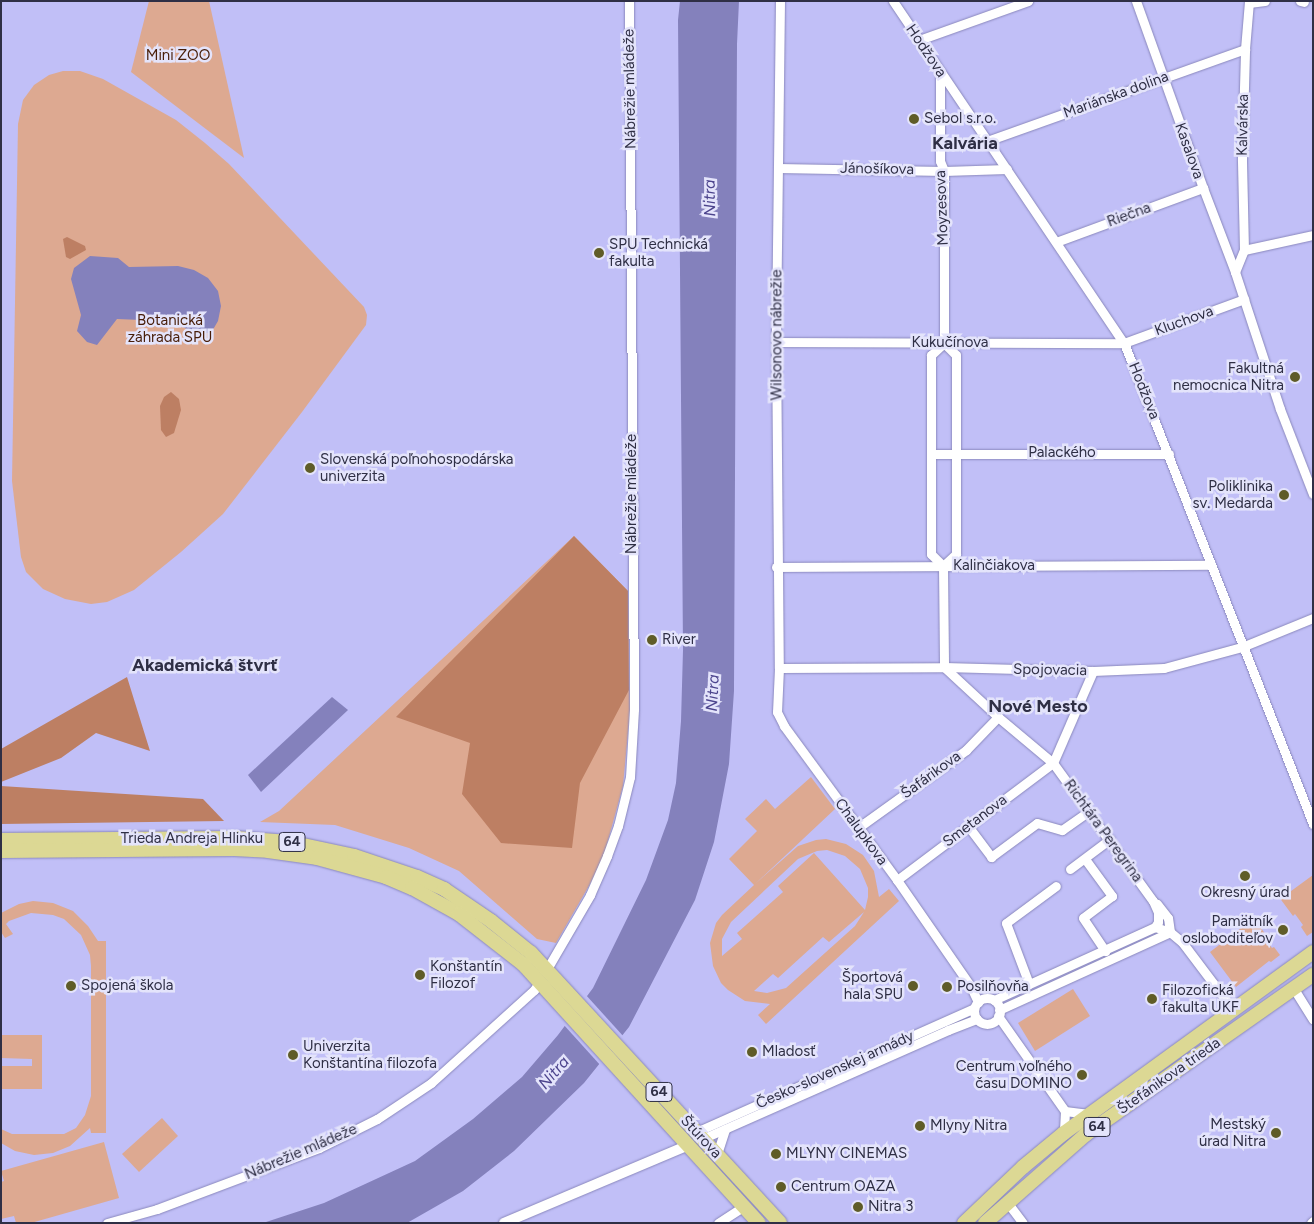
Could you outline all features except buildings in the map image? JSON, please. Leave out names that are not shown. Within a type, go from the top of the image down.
[{"type":"main road","name":"Trieda Andreja Hlinku","points":[[1,840],[235,838],[289,842],[320,847],[389,867],[444,889],[513,938],[618,1057]]},
{"type":"main road","name":"Trieda Andreja Hlinku","points":[[1,851],[234,849],[287,852],[317,858],[386,877],[437,901],[544,975]]},
{"type":"main road","name":"Štefánikova trieda","points":[[964,1223],[998,1190],[1064,1133],[1232,1008],[1313,952]]},
{"type":"main road","points":[[1284,973],[1294,989]]},
{"type":"main road","name":"Štefánikova trieda","points":[[985,1223],[1085,1135],[1313,975]]},
{"type":"main road","points":[[1232,1008],[1244,1024]]},
{"type":"main road","name":"Štúrova","points":[[618,1057],[717,1154],[780,1223]]},
{"type":"main road","name":"Štúrova","points":[[618,1057],[686,1142],[759,1223]]},
{"type":"main road","points":[[686,1142],[699,1136]]},
{"type":"main road","points":[[998,1190],[1007,1202]]},
{"type":"street","name":"Nábrežie mládeže","points":[[107,1223],[157,1208],[319,1148],[377,1120],[431,1083],[534,990],[590,895],[607,856],[618,826],[630,777],[634,709],[629,1]]},
{"type":"street","name":"Wilsonovo nábrežie","points":[[779,668],[776,567],[776,342],[780,1]]},
{"type":"street","name":"Hodžova","points":[[893,1],[1124,343],[1313,824]]},
{"type":"street","points":[[919,40],[1028,1]]},
{"type":"street","name":"Kasalova","points":[[1136,1],[1202,188],[1235,272],[1280,409],[1313,494]]},
{"type":"street","points":[[1249,2],[1265,1]]},
{"type":"street","name":"Kalvárska","points":[[1244,250],[1242,159],[1245,49],[1249,2]]},
{"type":"street","name":"Mariánska dolina","points":[[987,142],[1245,49]]},
{"type":"street","name":"Moyzesova","points":[[940,72],[940,161],[944,171],[944,343]]},
{"type":"street","name":"Jánošíkova","points":[[778,168],[944,171],[1007,170]]},
{"type":"street","name":"Riečna","points":[[1056,242],[1202,188]]},
{"type":"street","points":[[1235,272],[1244,250],[1313,235]]},
{"type":"street","name":"Kluchova","points":[[1124,343],[1244,299]]},
{"type":"street","name":"Kukučínova","points":[[776,342],[1124,343]]},
{"type":"street","points":[[943,566],[956,554],[956,355],[944,343],[931,355],[932,554],[943,566],[944,667]]},
{"type":"street","name":"Palackého","points":[[931,454],[1169,454]]},
{"type":"street","name":"Kalinčiakova","points":[[776,567],[1211,565]]},
{"type":"street","name":"Spojovacia","points":[[779,668],[944,667],[1093,671],[1164,668],[1242,647],[1313,618]]},
{"type":"street","name":"Richtára Peregrina","points":[[944,667],[998,717],[1054,763],[1153,900],[1158,912],[1158,922],[1155,927]]},
{"type":"street","name":"Chalupkova","points":[[779,668],[777,712],[784,726],[897,880],[983,1002]]},
{"type":"street","points":[[1054,763],[1093,671]]},
{"type":"street","name":"Šafárikova","points":[[858,827],[966,750],[998,717]]},
{"type":"street","name":"Smetanova","points":[[897,880],[1054,763]]},
{"type":"street","points":[[968,826],[991,857],[1037,823],[1062,830],[1088,812]]},
{"type":"street","points":[[1070,869],[1110,839]]},
{"type":"street","points":[[1085,859],[1112,896],[1083,918],[1105,951]]},
{"type":"street","points":[[1029,984],[1006,923],[1056,886]]},
{"type":"street","points":[[1153,900],[1168,918],[1170,932]]},
{"type":"street","points":[[1155,927],[1170,932],[1182,942],[1232,1008]]},
{"type":"street","name":"Česko-slovenskej armády","points":[[699,1136],[983,1002],[1105,951],[1155,927]]},
{"type":"street","points":[[990,1023],[999,1013],[1170,932]]},
{"type":"street","points":[[1294,989],[1313,1019]]},
{"type":"street","points":[[1012,1038],[990,1023],[978,1020],[983,1002],[999,1013],[1012,1038],[1066,1112],[1064,1133]]},
{"type":"street","name":"Česko-slovenskej armády","points":[[699,1136],[724,1129],[948,1030],[978,1020]]},
{"type":"street","points":[[1066,1112],[1089,1114]]},
{"type":"street","points":[[717,1154],[724,1129]]},
{"type":"street","points":[[504,1223],[686,1142]]},
{"type":"street","points":[[1007,1202],[1024,1223]]},
{"type":"street","points":[[718,1223],[744,1206]]},
{"type":"green space","name":"Mini ZOO","points":[[149,1],[209,1],[244,158],[131,72]]},
{"type":"green space","name":"Botanická záhrada SPU","points":[[63,71],[80,71],[103,79],[176,120],[205,143],[229,164],[364,307],[367,315],[366,325],[223,514],[181,552],[134,590],[107,602],[91,604],[65,599],[43,589],[26,572],[21,557],[12,481],[18,124],[23,100],[34,85],[49,75]]},
{"type":"green space","points":[[574,536],[628,591],[630,711],[623,786],[604,855],[590,884],[556,943],[537,939],[459,871],[409,848],[335,825],[260,822],[279,811]]},
{"type":"green space","points":[[811,777],[835,809],[755,884],[798,846],[826,839],[846,844],[863,855],[874,871],[879,897],[889,889],[899,901],[766,1024],[758,1015],[770,1004],[745,1001],[721,983],[713,966],[710,943],[716,923],[722,915],[754,885],[729,859],[757,831],[745,819],[766,799],[775,809]],"holes":[[[827,850],[845,856],[860,869],[868,888],[865,910],[814,853],[778,886],[783,892],[737,933],[742,939],[722,956],[722,939],[731,922],[798,859],[817,851]],[[864,912],[855,926],[786,988],[767,993],[754,991],[773,974],[778,978],[823,937],[829,942]]]},
{"type":"green space","points":[[1313,875],[1313,932],[1307,936],[1301,927],[1303,925],[1295,914],[1293,916],[1276,893],[1279,891],[1287,894]]},
{"type":"green space","points":[[33,901],[53,903],[73,911],[88,926],[98,941],[106,941],[106,1133],[91,1133],[90,1128],[70,1146],[53,1153],[34,1155],[15,1151],[1,1143],[1,1129],[12,1134],[64,1134],[76,1128],[85,1115],[91,1096],[91,966],[90,955],[81,935],[64,919],[53,915],[31,913],[9,921],[6,924],[13,934],[5,938],[1,932],[1,913],[19,904]]},
{"type":"green space","points":[[1250,913],[1266,935],[1264,937],[1280,955],[1271,962],[1269,961],[1236,987],[1210,952],[1245,925],[1245,916]]},
{"type":"green space","points":[[1073,989],[1090,1016],[1035,1051],[1018,1023]]},
{"type":"green space","points":[[1,1035],[42,1035],[42,1089],[1,1089],[1,1066],[32,1066],[32,1059],[1,1058]]},
{"type":"green space","points":[[162,1118],[178,1136],[139,1172],[122,1154]]},
{"type":"green space","points":[[104,1142],[119,1198],[31,1223],[16,1223],[14,1216],[1,1219],[1,1182],[4,1181],[1,1171]]},
{"type":"shaded area","points":[[67,237],[85,246],[86,250],[70,259],[66,257],[63,239]]},
{"type":"shaded area","points":[[171,392],[179,399],[181,410],[174,433],[166,437],[161,430],[160,406],[164,397]]},
{"type":"shaded area","points":[[574,536],[628,591],[629,690],[580,783],[572,848],[501,843],[462,794],[470,743],[396,717]]},
{"type":"shaded area","points":[[127,677],[150,751],[96,733],[61,758],[1,782],[1,749]]},
{"type":"shaded area","points":[[1,786],[203,799],[224,821],[1,824]]},
{"type":"water","name":"Nitra","points":[[680,1],[739,1],[737,44],[734,691],[729,764],[714,842],[695,900],[629,1027],[584,1083],[514,1151],[463,1191],[407,1223],[263,1223],[324,1203],[415,1161],[473,1119],[522,1077],[558,1035],[593,988],[646,880],[668,820],[676,783],[681,721],[683,650],[678,20]]},
{"type":"water","points":[[90,256],[118,258],[129,267],[178,266],[194,270],[208,278],[218,291],[221,306],[218,321],[211,333],[197,333],[170,322],[158,322],[147,314],[141,320],[117,319],[97,345],[87,342],[77,331],[81,315],[71,279],[74,268]]},
{"type":"water","points":[[332,697],[348,710],[261,792],[248,775]]},
{"type":"pier","points":[[585,994],[624,1037],[601,1066],[563,1024]]},
{"type":"place","name":"Sebol s.r.o.","points":[[914,119]]},
{"type":"place","name":"SPU Technická fakulta","points":[[599,253]]},
{"type":"place","name":"Fakultná nemocnica Nitra","points":[[1295,377]]},
{"type":"place","name":"Slovenská poľnohospodárska univerzita","points":[[310,468]]},
{"type":"place","name":"Poliklinika sv. Medarda","points":[[1284,495]]},
{"type":"place","name":"River","points":[[652,640]]},
{"type":"place","name":"Okresný úrad","points":[[1245,876]]},
{"type":"place","name":"Pamätník osloboditeľov","points":[[1283,930]]},
{"type":"place","name":"Konštantín Filozof","points":[[420,975]]},
{"type":"place","name":"Spojená škola","points":[[71,986]]},
{"type":"place","name":"Športová hala SPU","points":[[913,986]]},
{"type":"place","name":"Posilňovňa","points":[[947,987]]},
{"type":"place","name":"Filozofická fakulta UKF","points":[[1152,999]]},
{"type":"place","name":"Mladosť","points":[[752,1052]]},
{"type":"place","name":"Univerzita Konštantína filozofa","points":[[293,1055]]},
{"type":"place","name":"Centrum voľného času DOMINO","points":[[1082,1075]]},
{"type":"place","name":"Mlyny Nitra","points":[[920,1126]]},
{"type":"place","name":"Mestský úrad Nitra","points":[[1276,1133]]},
{"type":"place","name":"MLYNY CINEMAS","points":[[776,1154]]},
{"type":"place","name":"Centrum OAZA","points":[[781,1187]]},
{"type":"place","name":"Nitra 3","points":[[858,1207]]},
{"type":"district","name":"Kalvária","points":[[965,143]]},
{"type":"district","name":"Akademická štvrť","points":[[205,665]]},
{"type":"district","name":"Nové Mesto","points":[[1038,706]]}]
